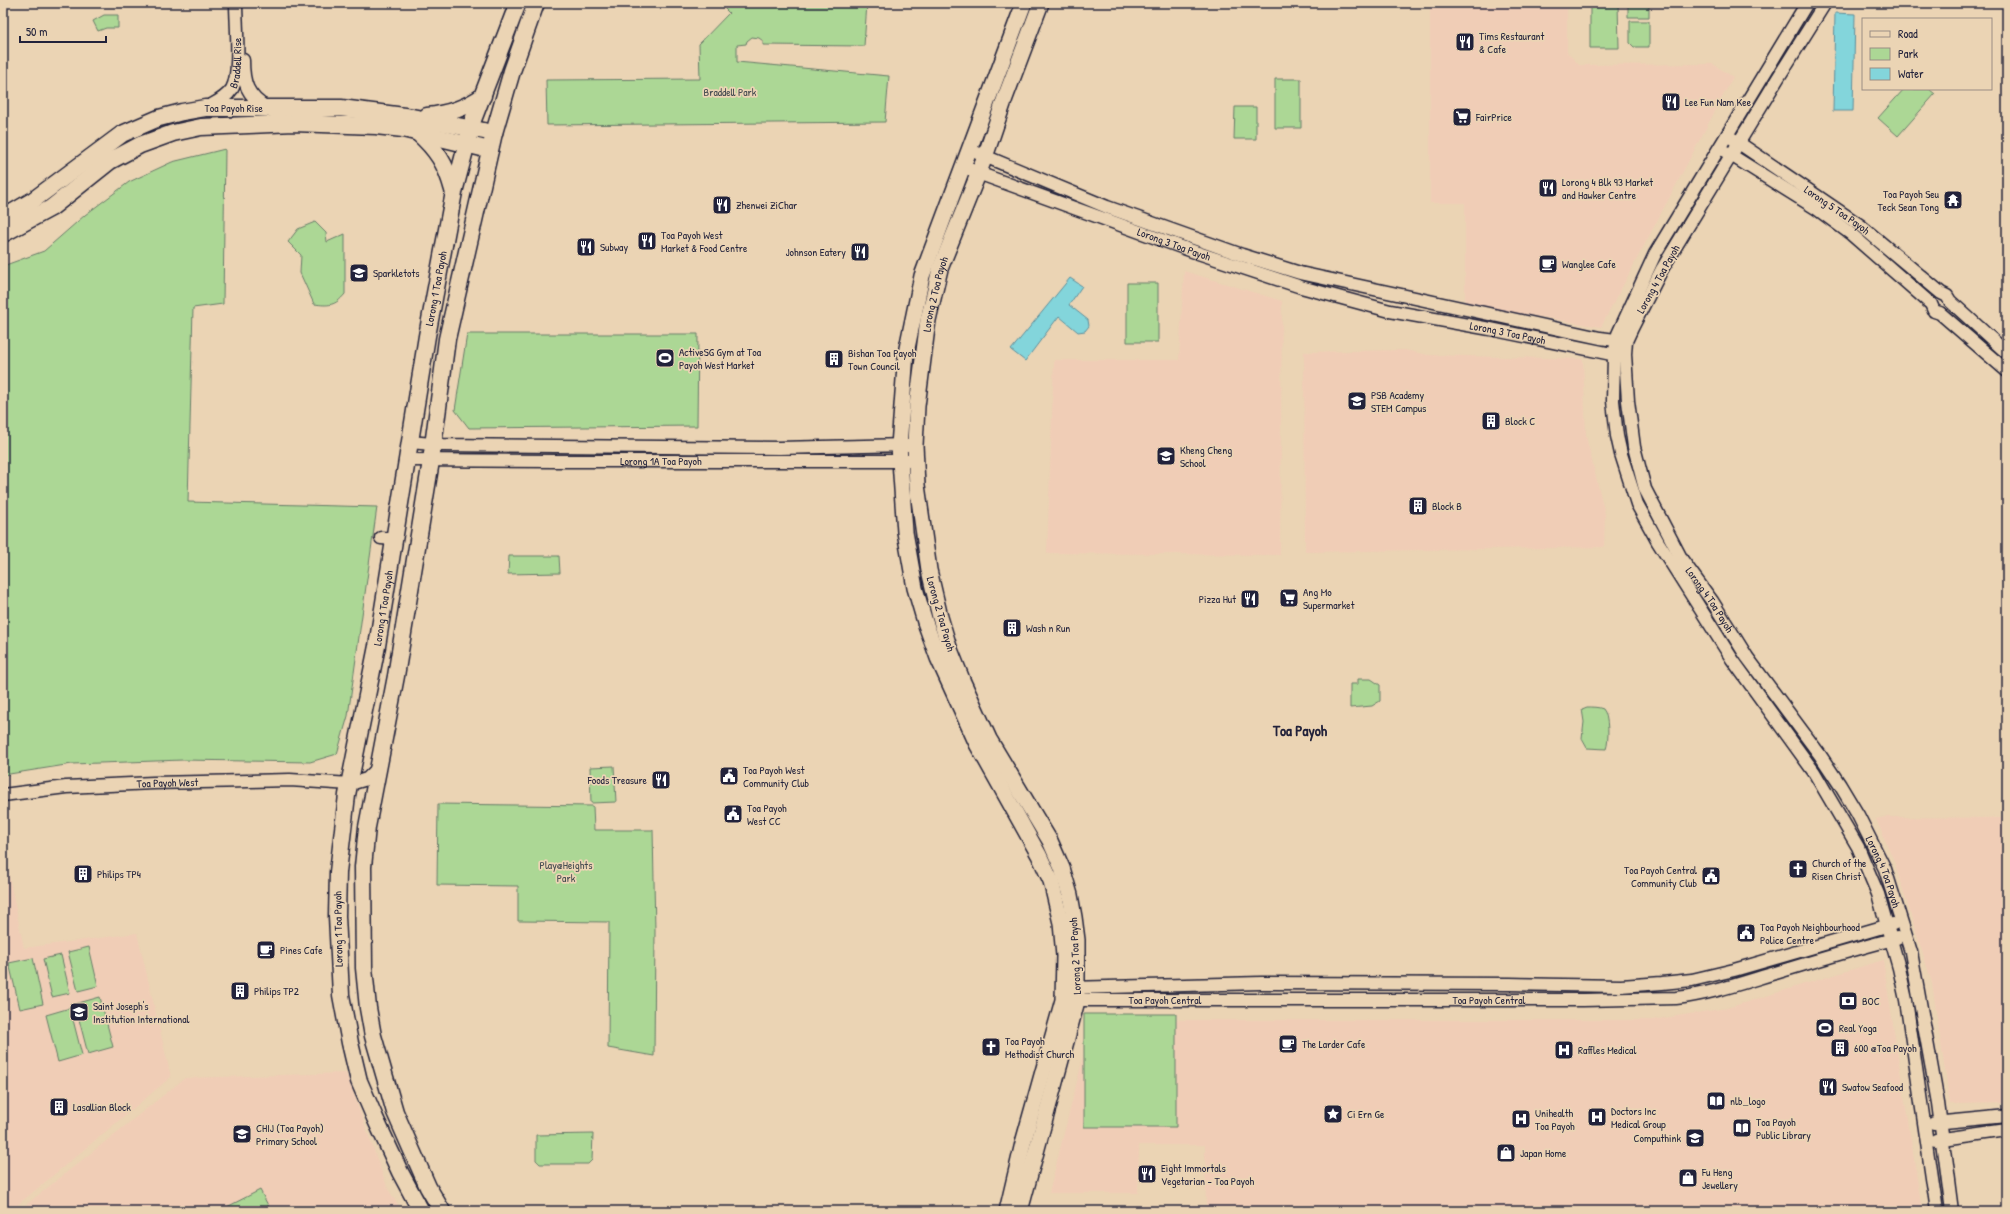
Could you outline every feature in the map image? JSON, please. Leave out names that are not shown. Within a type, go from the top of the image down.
[{"type":"main road","name":"Lorong 1 Toa Payoh","points":[[421,1211],[400,1172],[360,1080],[343,1012],[337,916],[338,872],[342,826],[377,646],[387,538],[407,460],[427,336],[454,192],[471,128],[518,3]]},
{"type":"main road","name":"Lorong 1 Toa Payoh","points":[[442,1211],[428,1187],[395,1112],[373,1036],[368,1008],[364,968],[363,867],[367,827],[396,676],[431,461],[447,339],[494,134],[512,71],[536,3]]},
{"type":"main road","points":[[412,117],[449,112],[471,104],[483,96]]},
{"type":"main road","name":"Toa Payoh Rise","points":[[3,218],[32,201],[122,134],[159,118],[205,108],[341,108],[412,117],[471,128],[494,134]]},
{"type":"main road","name":"Toa Payoh Rise","points":[[3,234],[51,208],[110,161],[140,145],[173,133],[213,126],[294,123],[376,126],[417,132],[490,150]]},
{"type":"main road","points":[[417,132],[443,160],[454,192]]},
{"type":"main road","points":[[342,826],[355,820],[361,822],[367,827]]},
{"type":"street","name":"Braddell Rise","points":[[205,108],[221,101],[232,88],[236,72],[236,3]]},
{"type":"street","name":"Braddell Rise","points":[[244,3],[243,72],[247,88],[251,96],[267,108]]},
{"type":"street","name":"Lorong 2 Toa Payoh","points":[[1006,1211],[1022,1143],[1070,994],[1061,923],[1051,881],[1039,855],[977,744],[938,658],[925,622],[915,588],[905,532],[899,453],[904,369],[916,299],[942,219],[970,150],[1024,3]]},
{"type":"street","name":"Lorong 2 Toa Payoh","points":[[1020,1211],[1070,994],[1077,940],[1074,917],[1070,895],[1062,868],[1050,842],[989,739],[963,682],[940,617],[924,540],[915,445],[917,406],[932,301],[940,269],[985,157],[1005,98],[1041,3]]},
{"type":"street","name":"Lorong 4 Toa Payoh","points":[[1807,3],[1642,277],[1621,341],[1614,401],[1617,436],[1620,454],[1637,504],[1658,542],[1732,659],[1762,698],[1827,792],[1858,847],[1878,894],[1906,1000],[1937,1211]]},
{"type":"street","name":"Lorong 4 Toa Payoh","points":[[1621,341],[1662,269],[1825,3]]},
{"type":"street","name":"Lorong 5 Toa Payoh","points":[[1727,136],[1740,143],[1861,226],[1941,293],[1947,296],[1950,301],[2007,353]]},
{"type":"street","name":"Lorong 5 Toa Payoh","points":[[1719,148],[1817,210],[1851,234],[1931,304],[1934,311],[1940,313],[2007,371]]},
{"type":"street","name":"Lorong 3 Toa Payoh","points":[[970,150],[1107,207],[1242,255],[1300,273],[1621,341]]},
{"type":"street","name":"Lorong 3 Toa Payoh","points":[[963,166],[978,173],[1195,252],[1301,287],[1390,311],[1490,329],[1620,356]]},
{"type":"street","points":[[1931,304],[1933,296],[1941,293]]},
{"type":"street","points":[[1390,311],[1395,294]]},
{"type":"street","points":[[1940,313],[1948,309],[1950,301]]},
{"type":"street","name":"Lorong 4 Toa Payoh","points":[[1620,356],[1634,447],[1645,489],[1682,560],[1712,600],[1747,657],[1820,755],[1858,815],[1885,869],[1906,936],[1926,1029],[1943,1139],[1952,1211]]},
{"type":"street","name":"Lorong 1A Toa Payoh","points":[[410,442],[433,444],[786,447],[899,453],[916,461]]},
{"type":"street","name":"Lorong 1A Toa Payoh","points":[[407,460],[786,461],[899,453],[915,445]]},
{"type":"street","points":[[786,447],[786,461]]},
{"type":"street","points":[[333,782],[342,778],[353,767]]},
{"type":"street","name":"Toa Payoh West","points":[[3,795],[66,787],[153,783],[290,780],[350,784],[367,779],[378,768]]},
{"type":"street","name":"Toa Payoh Central","points":[[1070,994],[1261,983],[1620,986],[1662,983],[1692,980],[1734,970],[1902,922]]},
{"type":"street","name":"Toa Payoh Central","points":[[1070,994],[1180,999],[1583,1000],[1676,998],[1733,985],[1834,955],[1906,936]]},
{"type":"street","points":[[1925,1124],[2007,1116]]},
{"type":"street","points":[[1927,1141],[2007,1130]]},
{"type":"shaded area","points":[[1430,3],[1567,3],[1567,52],[1579,65],[1713,64],[1733,77],[1601,327],[1465,304],[1465,203],[1430,203]]},
{"type":"shaded area","name":"Kheng Cheng School","points":[[1184,271],[1282,301],[1280,555],[1047,553],[1054,360],[1179,360]]},
{"type":"shaded area","points":[[1405,350],[1428,355],[1583,359],[1586,436],[1605,514],[1604,547],[1305,552],[1304,352]]},
{"type":"shaded area","points":[[1885,817],[2007,818],[2007,1103],[1950,1104],[1932,983],[1894,861],[1876,819]]},
{"type":"shaded area","name":"Saint Joseph's Institution International","points":[[3,847],[24,948],[137,933],[171,1077],[14,1208],[14,1211],[3,1211]]},
{"type":"shaded area","points":[[1883,960],[1922,1211],[1206,1211],[1205,1145],[1139,1145],[1138,1193],[1049,1193],[1089,1034],[1108,1020],[1652,1020],[1727,1008]]},
{"type":"shaded area","name":"CHIJ (Toa Payoh) Primary School","points":[[346,1073],[388,1189],[402,1211],[22,1211],[22,1208],[185,1078]]},
{"type":"green space","name":"Braddell Park","points":[[719,3],[867,3],[864,46],[763,45],[763,41],[759,38],[752,37],[746,44],[737,45],[737,62],[889,76],[885,122],[547,125],[546,80],[700,79],[699,44],[729,13]]},
{"type":"green space","points":[[1590,3],[1618,3],[1619,48],[1590,48]]},
{"type":"green space","points":[[1628,3],[1643,3],[1649,7],[1649,17],[1628,17]]},
{"type":"green space","points":[[104,15],[118,15],[118,28],[106,28],[98,31],[93,21]]},
{"type":"green space","points":[[1630,21],[1649,21],[1649,47],[1634,47],[1630,43]]},
{"type":"green space","points":[[1275,79],[1301,79],[1301,128],[1275,128]]},
{"type":"green space","points":[[1903,90],[1930,90],[1935,94],[1898,136],[1878,118]]},
{"type":"green space","points":[[1235,107],[1256,107],[1256,139],[1234,139]]},
{"type":"green space","points":[[225,149],[223,304],[193,308],[188,502],[377,507],[348,716],[337,754],[310,762],[183,760],[72,764],[3,775],[3,266],[44,251],[85,215],[129,182],[172,162]]},
{"type":"green space","points":[[315,222],[326,233],[327,242],[345,234],[345,294],[338,301],[331,304],[314,304],[300,273],[301,255],[288,242],[298,229]]},
{"type":"green space","points":[[1127,283],[1158,283],[1158,342],[1127,342]]},
{"type":"green space","points":[[467,334],[698,334],[697,426],[469,428],[455,410]]},
{"type":"green space","points":[[509,556],[559,556],[560,573],[508,574]]},
{"type":"green space","points":[[1358,679],[1371,679],[1380,685],[1380,701],[1372,706],[1350,708],[1350,684],[1358,684]]},
{"type":"green space","points":[[1587,707],[1601,708],[1605,712],[1608,729],[1606,749],[1587,748],[1582,739],[1584,722],[1582,709]]},
{"type":"green space","points":[[614,766],[616,802],[591,803],[590,767]]},
{"type":"green space","name":"Play@Heights Park","points":[[438,804],[593,806],[594,830],[653,830],[655,931],[654,1056],[608,1048],[609,922],[518,921],[518,886],[437,885]]},
{"type":"green space","points":[[89,947],[98,986],[78,991],[68,952]]},
{"type":"green space","points":[[61,955],[70,993],[52,997],[43,959]]},
{"type":"green space","points":[[33,958],[43,1004],[20,1009],[9,963]]},
{"type":"green space","points":[[100,997],[113,1047],[88,1054],[75,1004]]},
{"type":"green space","points":[[70,1008],[82,1055],[58,1062],[46,1015]]},
{"type":"green space","points":[[1084,1014],[1176,1014],[1176,1127],[1084,1127]]},
{"type":"green space","points":[[593,1134],[592,1160],[588,1164],[540,1164],[536,1160],[536,1135]]},
{"type":"green space","points":[[260,1190],[271,1211],[227,1211],[225,1208]]},
{"type":"water","points":[[1835,13],[1855,14],[1853,111],[1833,111]]},
{"type":"water","points":[[1070,278],[1082,286],[1069,305],[1088,320],[1089,326],[1085,331],[1078,332],[1059,316],[1025,361],[1011,350]]},
{"type":"place","name":"Tims Restaurant & Cafe","points":[[1465,42]]},
{"type":"place","name":"Lee Fun Nam Kee","points":[[1671,102]]},
{"type":"place","name":"FairPrice","points":[[1462,117]]},
{"type":"place","name":"Lorong 4 Blk 93 Market and Hawker Centre","points":[[1548,188]]},
{"type":"place","name":"Toa Payoh Seu Teck Sean Tong","points":[[1953,200]]},
{"type":"place","name":"Zhenwei ZiChar","points":[[722,205]]},
{"type":"place","name":"Toa Payoh West Market & Food Centre","points":[[647,241]]},
{"type":"place","name":"Subway","points":[[586,247]]},
{"type":"place","name":"Johnson Eatery","points":[[860,252]]},
{"type":"place","name":"Wanglee Cafe","points":[[1548,264]]},
{"type":"place","name":"Sparkletots","points":[[359,273]]},
{"type":"place","name":"ActiveSG Gym at Toa Payoh West Market","points":[[665,358]]},
{"type":"place","name":"Bishan Toa Payoh Town Council","points":[[834,359]]},
{"type":"place","name":"PSB Academy STEM Campus","points":[[1357,401]]},
{"type":"place","name":"Block C","points":[[1491,421]]},
{"type":"place","name":"Kheng Cheng School","points":[[1166,456]]},
{"type":"place","name":"Block B","points":[[1418,506]]},
{"type":"place","name":"Ang Mo Supermarket","points":[[1289,598]]},
{"type":"place","name":"Pizza Hut","points":[[1250,599]]},
{"type":"place","name":"Wash n Run","points":[[1012,628]]},
{"type":"place","name":"Toa Payoh West Community Club","points":[[729,776]]},
{"type":"place","name":"Foods Treasure","points":[[661,780]]},
{"type":"place","name":"Toa Payoh West CC","points":[[733,814]]},
{"type":"place","name":"Church of the Risen Christ","points":[[1798,869]]},
{"type":"place","name":"Philips TP4","points":[[83,874]]},
{"type":"place","name":"Toa Payoh Central Community Club","points":[[1711,876]]},
{"type":"place","name":"Toa Payoh Neighbourhood Police Centre","points":[[1746,933]]},
{"type":"place","name":"Pines Cafe","points":[[266,950]]},
{"type":"place","name":"Philips TP2","points":[[240,991]]},
{"type":"place","name":"BOC","points":[[1848,1001]]},
{"type":"place","name":"Saint Joseph's Institution International","points":[[79,1012]]},
{"type":"place","name":"Real Yoga","points":[[1825,1028]]},
{"type":"place","name":"The Larder Cafe","points":[[1288,1044]]},
{"type":"place","name":"Toa Payoh Methodist Church","points":[[991,1047]]},
{"type":"place","name":"600 @Toa Payoh","points":[[1840,1048]]},
{"type":"place","name":"Raffles Medical","points":[[1564,1050]]},
{"type":"place","name":"Swatow Seafood","points":[[1828,1087]]},
{"type":"place","name":"nlb_logo","points":[[1716,1101]]},
{"type":"place","name":"Lasallian Block","points":[[59,1107]]},
{"type":"place","name":"Ci Ern Ge","points":[[1333,1114]]},
{"type":"place","name":"Doctors Inc Medical Group","points":[[1597,1117]]},
{"type":"place","name":"Unihealth Toa Payoh","points":[[1521,1119]]},
{"type":"place","name":"Toa Payoh Public Library","points":[[1742,1128]]},
{"type":"place","name":"CHIJ (Toa Payoh) Primary School","points":[[242,1134]]},
{"type":"place","name":"Computhink","points":[[1695,1138]]},
{"type":"place","name":"Japan Home","points":[[1506,1153]]},
{"type":"place","name":"Eight Immortals Vegetarian - Toa Payoh","points":[[1147,1174]]},
{"type":"place","name":"Fu Heng Jewellery","points":[[1688,1178]]},
{"type":"district","name":"Toa Payoh","points":[[1300,730]]}]
